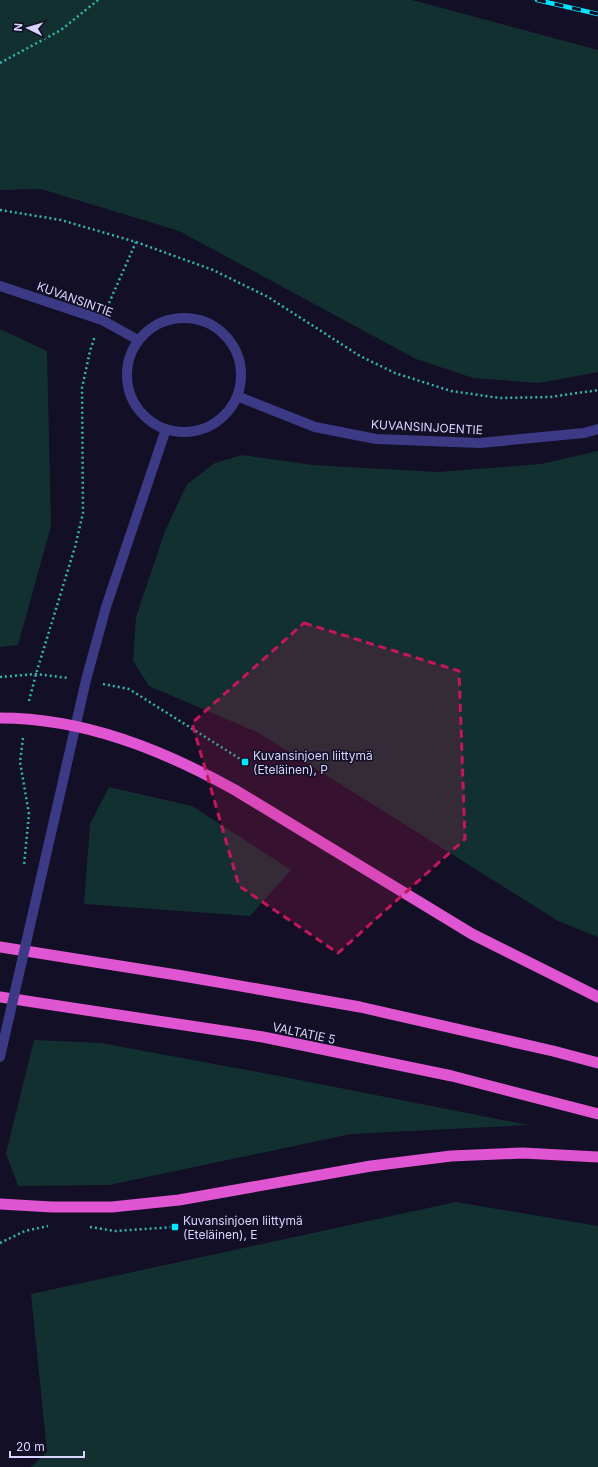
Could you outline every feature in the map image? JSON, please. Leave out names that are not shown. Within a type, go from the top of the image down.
[{"type":"highway","points":[[0,718],[25,718],[75,726],[133,742],[200,770],[472,934],[598,998]]},
{"type":"highway","points":[[0,947],[183,976],[360,1007],[598,1063]]},
{"type":"highway","name":"VALTATIE 5","points":[[0,997],[263,1038],[452,1076],[598,1114]]},
{"type":"highway","points":[[0,1204],[52,1207],[112,1207],[179,1200],[371,1166],[451,1156],[523,1153],[598,1157]]},
{"type":"street","name":"KUVANSINTIE","points":[[0,286],[102,320],[138,340]]},
{"type":"street","points":[[186,317],[204,320],[220,329],[232,343],[239,360],[242,378],[238,396],[229,411],[216,422],[200,430],[183,432],[166,429],[150,421],[137,408],[129,392],[126,374],[130,356],[138,340],[151,327],[168,319],[186,317]]},
{"type":"street","name":"KUVANSINJOENTIE","points":[[238,396],[315,427],[376,439],[480,443],[584,433],[598,429]]},
{"type":"street","points":[[0,1056],[86,680],[106,607],[166,429]]},
{"type":"path","points":[[0,64],[61,30],[98,0]]},
{"type":"path","points":[[0,210],[61,220],[136,242],[213,270],[268,297],[360,356],[395,372],[451,391],[500,398],[543,397],[598,390]]},
{"type":"path","points":[[24,867],[29,814],[20,762],[25,718],[36,674],[75,547],[83,513],[82,388],[90,351],[136,242]]},
{"type":"path","points":[[0,677],[36,674],[86,680],[129,689],[245,762]]},
{"type":"path","points":[[0,1243],[25,1231],[49,1226]]},
{"type":"path","points":[[85,1226],[115,1231],[176,1227]]},
{"type":"highlighted area","points":[[304,623],[459,671],[465,839],[338,953],[239,886],[192,723]]},
{"type":"green space","points":[[0,0],[412,0],[598,50],[598,372],[539,383],[473,378],[416,359],[179,231],[41,189],[0,190]]},
{"type":"green space","points":[[0,329],[47,351],[51,526],[18,645],[0,647]]},
{"type":"green space","points":[[598,451],[598,937],[558,921],[259,733],[149,686],[133,661],[136,617],[165,531],[187,484],[215,463],[242,455],[313,465],[437,472],[541,464]]},
{"type":"green space","points":[[109,787],[192,806],[291,870],[250,916],[84,904],[90,824]]},
{"type":"green space","points":[[34,1040],[101,1043],[274,1075],[528,1125],[351,1134],[109,1185],[18,1186],[6,1153]]},
{"type":"green space","points":[[456,1202],[598,1226],[598,1467],[31,1467],[47,1452],[31,1294]]},
{"type":"railway","points":[[537,0],[598,14]]},
{"type":"place","name":"Kuvansinjoen liittymä (Eteläinen), P","points":[[245,762]]},
{"type":"place","name":"Kuvansinjoen liittymä (Eteläinen), E","points":[[175,1227]]}]
